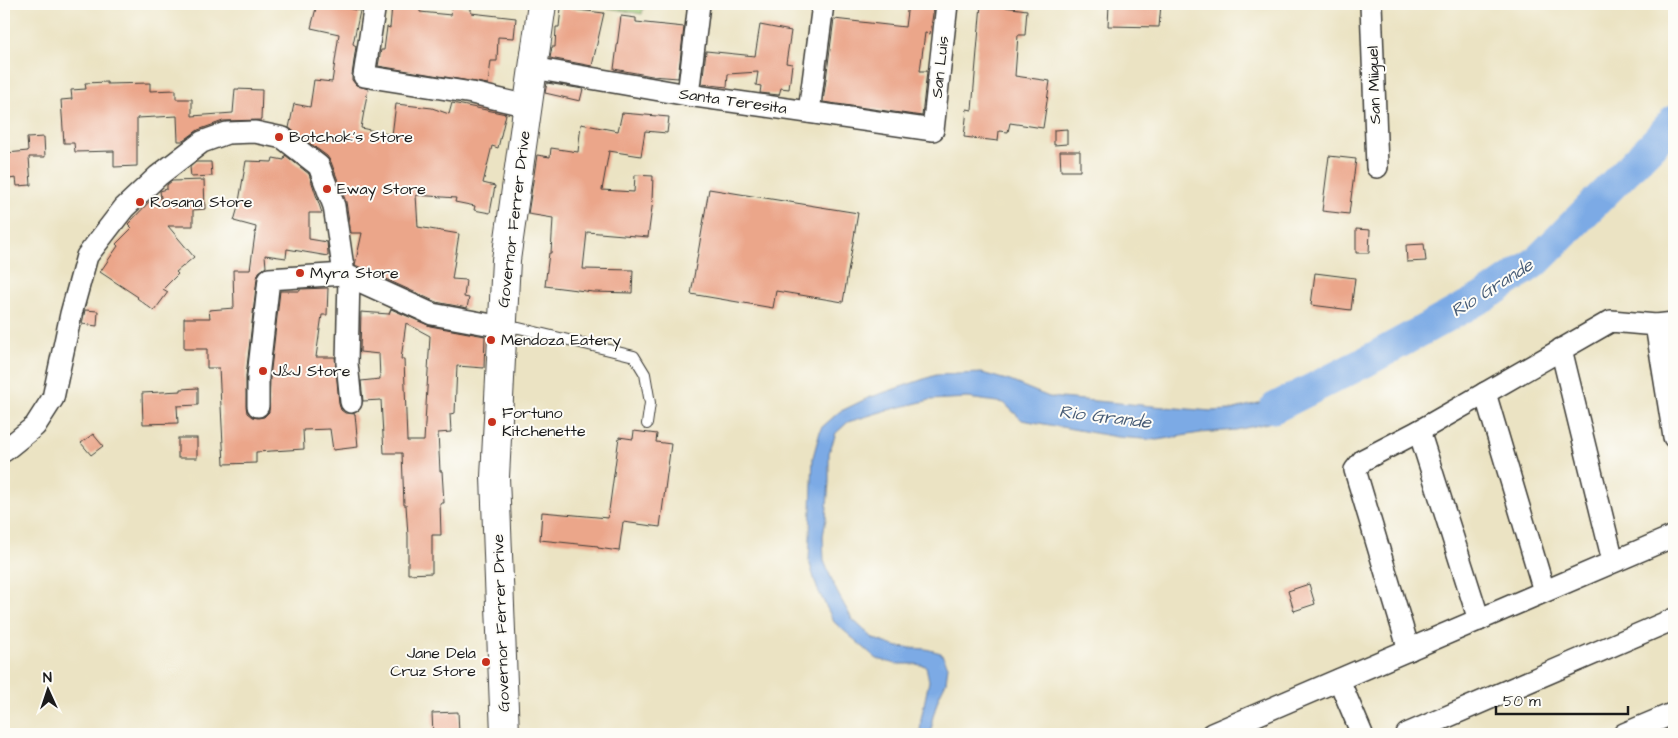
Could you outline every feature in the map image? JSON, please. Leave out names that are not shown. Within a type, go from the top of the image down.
[{"type":"main road","name":"Governor Ferrer Drive","points":[[505,734],[495,477],[506,260],[542,4]]},
{"type":"street","points":[[375,4],[364,76],[472,93],[528,106]]},
{"type":"street","points":[[688,95],[699,4]]},
{"type":"street","points":[[809,112],[823,4]]},
{"type":"street","name":"San Luis","points":[[933,130],[947,4]]},
{"type":"street","name":"San Miiguel","points":[[1371,4],[1377,167]]},
{"type":"street","name":"Santa Teresita","points":[[533,68],[688,95],[933,130]]},
{"type":"street","points":[[4,451],[35,426],[53,398],[71,314],[87,256],[124,208],[158,176],[202,142],[227,133],[255,132],[283,138],[319,166],[334,206],[346,276],[347,363],[351,402]]},
{"type":"street","points":[[258,406],[258,377],[269,279],[346,276],[432,314],[503,327]]},
{"type":"street","points":[[1409,650],[1355,470],[1363,460],[1419,431],[1611,321],[1665,324],[1674,437]]},
{"type":"street","points":[[1561,349],[1613,561]]},
{"type":"street","points":[[1485,393],[1544,591]]},
{"type":"street","points":[[1419,431],[1479,620]]},
{"type":"street","points":[[1212,734],[1674,536]]},
{"type":"street","points":[[1407,734],[1674,619]]},
{"type":"street","points":[[1339,680],[1362,734]]},
{"type":"street","points":[[1624,734],[1674,713]]},
{"type":"lane","points":[[503,327],[518,328],[634,356],[645,374],[650,403],[647,424]]},
{"type":"green space","points":[[586,4],[644,4],[642,14]]},
{"type":"water","points":[[982,373],[1010,381],[1049,397],[1211,411],[1231,410],[1270,400],[1308,378],[1316,401],[1268,423],[1236,430],[1200,433],[1157,440],[1117,437],[1022,420],[1004,403],[968,398],[930,400],[848,422],[836,433],[829,453],[829,482],[823,536],[824,561],[837,592],[852,619],[874,639],[898,647],[926,649],[941,653],[948,666],[946,682],[939,696],[932,720],[932,734],[920,734],[921,719],[929,681],[926,666],[896,664],[877,659],[834,622],[817,588],[809,561],[813,457],[821,428],[839,412],[868,398],[936,375]]},
{"type":"building","points":[[317,4],[329,4],[360,11],[353,44],[356,46],[352,80],[356,85],[368,89],[361,128],[392,135],[396,104],[432,108],[449,114],[452,103],[506,114],[498,148],[492,146],[483,183],[495,186],[490,213],[474,210],[475,206],[455,202],[456,198],[416,195],[418,227],[459,234],[452,279],[466,280],[464,297],[469,298],[467,308],[436,302],[355,265],[362,233],[351,233],[346,202],[331,162],[327,156],[289,128],[294,104],[310,107],[314,80],[332,82],[339,34],[311,28]]},
{"type":"building","points":[[406,4],[420,4],[420,12],[451,15],[452,6],[471,8],[471,13],[516,18],[514,38],[498,37],[497,61],[491,61],[488,84],[378,66],[381,50],[384,50],[387,27],[390,28],[392,5],[405,6]]},
{"type":"building","points":[[908,4],[934,7],[930,34],[925,33],[920,71],[927,71],[922,116],[823,102],[834,19],[905,27]]},
{"type":"building","points":[[981,4],[1027,10],[1025,35],[1018,35],[1015,76],[1050,81],[1043,128],[1010,123],[1008,132],[999,131],[998,141],[964,137],[967,109],[972,110]]},
{"type":"building","points":[[1109,4],[1161,4],[1159,27],[1108,26]]},
{"type":"building","points":[[561,8],[604,13],[592,66],[550,58],[552,47],[555,47],[556,27],[559,27]]},
{"type":"building","points":[[621,16],[636,18],[636,22],[684,27],[678,78],[652,76],[614,69]]},
{"type":"building","points":[[760,25],[791,31],[786,63],[792,64],[789,89],[781,88],[779,95],[760,93],[761,86],[756,85],[758,72],[728,74],[727,87],[702,84],[706,51],[755,56]]},
{"type":"building","points":[[107,82],[107,84],[150,83],[150,91],[176,90],[176,99],[192,99],[192,116],[233,113],[235,89],[262,90],[261,120],[223,121],[198,130],[183,141],[178,141],[177,116],[137,118],[137,166],[114,167],[114,151],[75,152],[74,143],[64,143],[61,100],[72,99],[71,90],[86,89],[85,83]]},
{"type":"building","points":[[547,83],[583,89],[580,101],[545,93]]},
{"type":"building","points":[[622,113],[669,117],[667,133],[645,131],[641,156],[609,151],[602,190],[634,192],[635,175],[653,176],[653,200],[648,237],[587,232],[583,269],[633,270],[632,293],[593,292],[545,286],[549,253],[551,253],[553,218],[528,214],[537,155],[550,157],[551,148],[578,152],[581,124],[618,131]]},
{"type":"building","points":[[1067,129],[1067,144],[1054,145],[1054,130]]},
{"type":"building","points":[[44,137],[45,157],[29,157],[31,185],[17,186],[16,178],[9,179],[7,153],[28,151],[27,138]]},
{"type":"building","points":[[1060,151],[1080,151],[1080,171],[1061,171]]},
{"type":"building","points":[[285,155],[309,174],[322,213],[309,213],[309,239],[327,242],[328,256],[287,249],[286,258],[265,255],[266,267],[259,272],[257,278],[246,376],[247,413],[252,417],[258,418],[264,417],[269,412],[270,378],[280,291],[328,288],[327,315],[322,315],[316,357],[335,357],[339,404],[341,410],[345,413],[355,414],[358,447],[333,450],[330,429],[303,430],[304,449],[256,452],[256,463],[224,464],[219,368],[207,368],[207,349],[184,349],[184,318],[210,318],[209,310],[234,308],[233,270],[250,270],[256,227],[234,221],[246,161],[272,162],[273,158],[284,160]]},
{"type":"building","points":[[1329,156],[1356,159],[1349,214],[1322,211]]},
{"type":"building","points":[[196,162],[211,162],[212,176],[191,177],[190,167]]},
{"type":"building","points":[[204,180],[205,209],[193,210],[193,226],[168,226],[194,257],[176,272],[178,274],[163,289],[168,292],[154,311],[138,297],[100,272],[118,246],[116,244],[132,228],[128,224],[153,198],[161,198],[160,191],[167,189],[167,185],[172,181]]},
{"type":"building","points":[[709,189],[858,213],[843,302],[776,291],[773,308],[691,294]]},
{"type":"building","points":[[1356,229],[1370,230],[1369,253],[1356,253]]},
{"type":"building","points":[[1424,244],[1426,261],[1407,262],[1406,245]]},
{"type":"building","points":[[1315,273],[1355,278],[1351,310],[1311,305]]},
{"type":"building","points":[[391,309],[430,326],[485,336],[484,368],[457,366],[455,413],[450,414],[451,432],[438,433],[444,503],[440,503],[441,535],[432,535],[432,573],[408,574],[408,536],[406,505],[404,505],[402,453],[384,453],[381,400],[363,401],[361,381],[380,379],[379,354],[360,352],[361,312],[389,314]],"holes":[[[406,323],[430,336],[424,441],[407,441],[404,359],[401,359]]]},
{"type":"building","points":[[85,310],[98,311],[97,326],[82,324]]},
{"type":"building","points":[[198,388],[198,405],[177,406],[178,423],[143,424],[142,393]]},
{"type":"building","points":[[634,431],[657,434],[656,442],[671,444],[660,527],[623,522],[619,551],[598,548],[598,546],[540,540],[542,512],[608,518],[619,437],[633,439]]},
{"type":"building","points":[[93,434],[103,446],[91,455],[81,443]]},
{"type":"building","points":[[178,438],[197,438],[197,458],[178,458]]},
{"type":"building","points":[[1309,584],[1315,604],[1294,611],[1288,591]]},
{"type":"building","points":[[458,712],[459,734],[433,734],[432,713]]},
{"type":"waterway","name":"Rio Grande","points":[[1274,408],[1365,362],[1492,292],[1537,261],[1656,141],[1674,120]]},
{"type":"place","name":"Botchok's Store","points":[[279,137]]},
{"type":"place","name":"Eway Store","points":[[327,189]]},
{"type":"place","name":"Rosana Store","points":[[140,202]]},
{"type":"place","name":"Myra Store","points":[[300,273]]},
{"type":"place","name":"Mendoza Eatery","points":[[491,340]]},
{"type":"place","name":"J&J Store","points":[[263,371]]},
{"type":"place","name":"Fortuno Kitchenette","points":[[492,422]]},
{"type":"place","name":"Jane Dela Cruz Store","points":[[486,662]]}]
